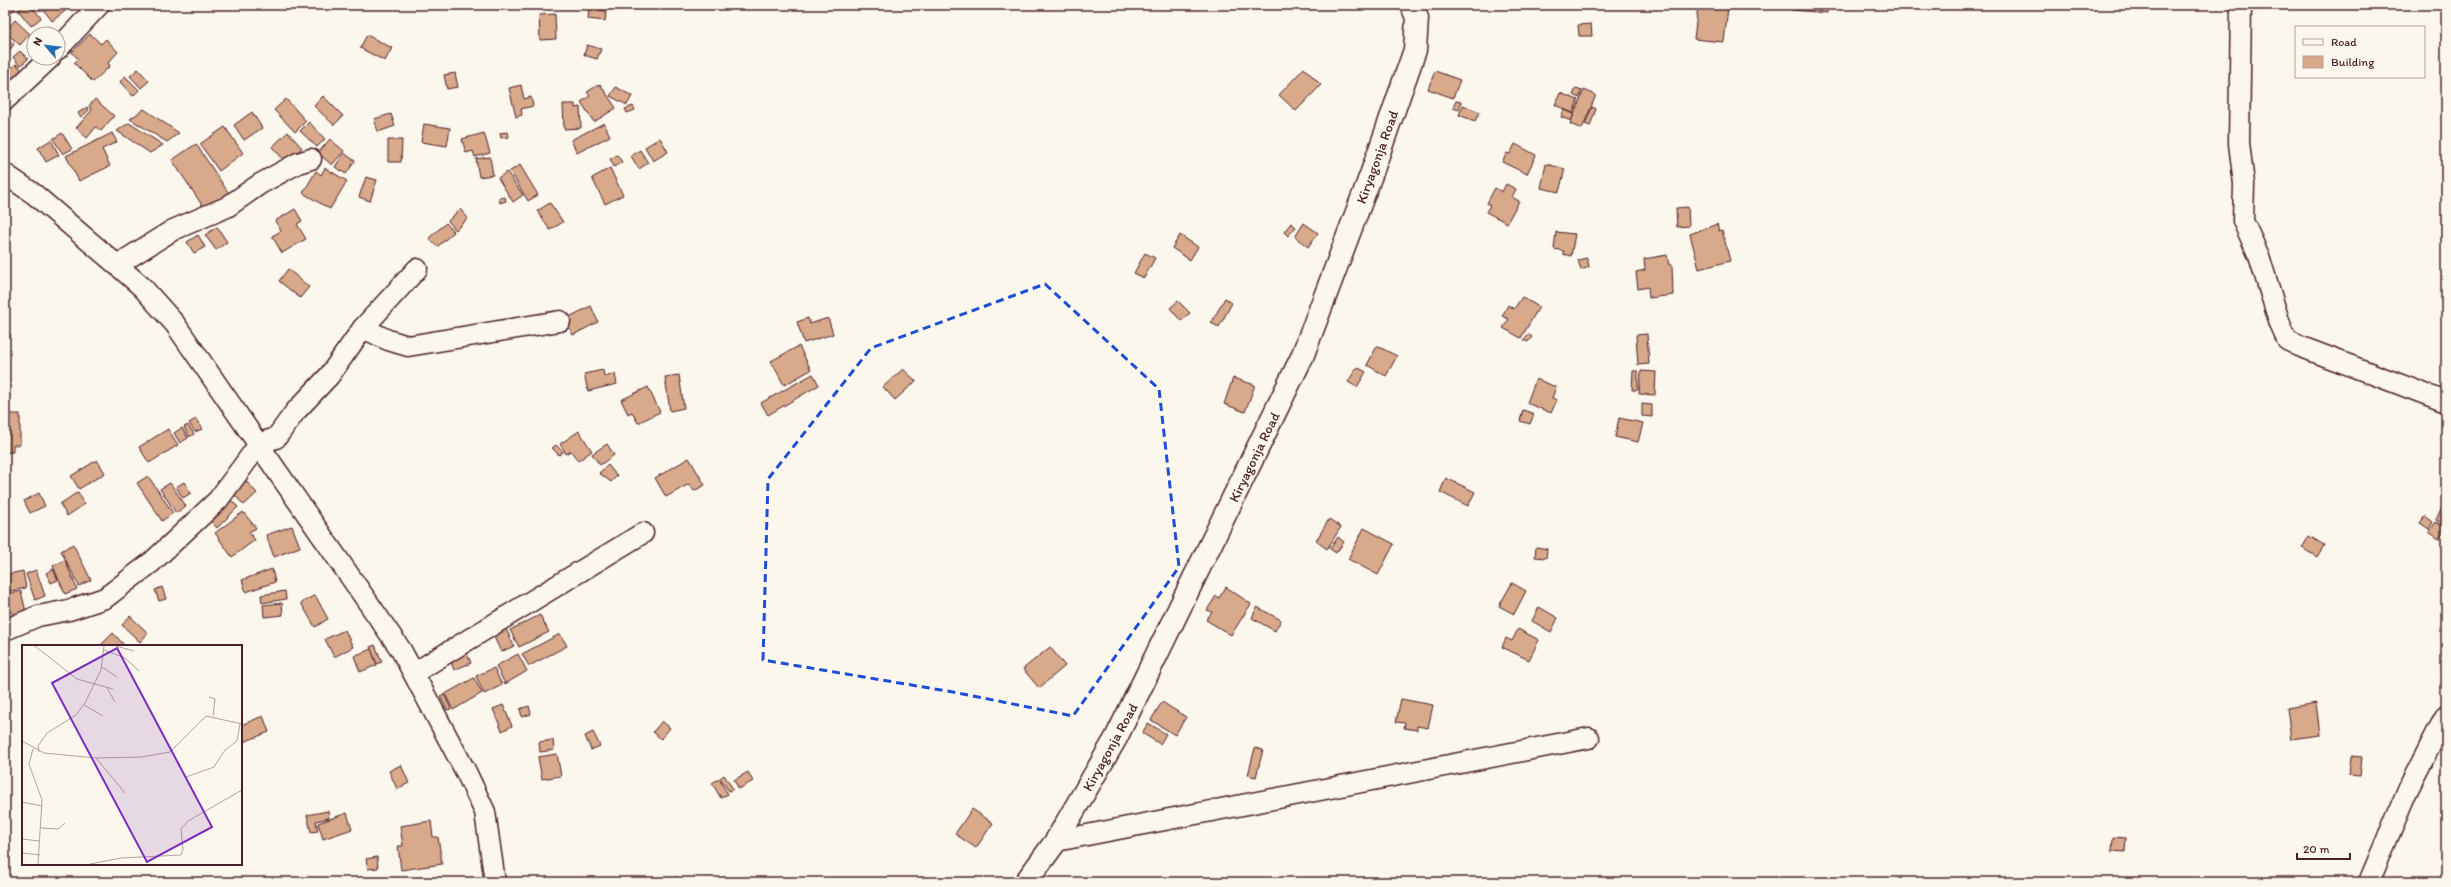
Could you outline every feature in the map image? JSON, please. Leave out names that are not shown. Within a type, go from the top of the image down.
[{"type":"street","points":[[66,40],[99,5]]},
{"type":"street","name":"Kiryagonja Road","points":[[1026,882],[1056,841],[1116,738],[1302,357],[1371,175],[1415,50],[1417,18],[1412,5]]},
{"type":"street","points":[[2241,5],[2239,143],[2244,184],[2243,221],[2259,256],[2280,324],[2287,340],[2299,346],[2446,402]]},
{"type":"street","points":[[5,100],[41,66]]},
{"type":"street","points":[[117,265],[173,230],[227,207],[260,184],[298,163],[311,159]]},
{"type":"street","points":[[5,174],[34,194],[142,288],[175,324],[260,443],[401,650],[414,673],[485,812],[495,882]]},
{"type":"street","points":[[5,630],[38,616],[69,610],[105,598],[152,562],[218,500],[260,443],[276,438],[295,412],[329,376],[363,328],[418,269]]},
{"type":"street","points":[[363,328],[388,340],[408,346],[560,321]]},
{"type":"street","points":[[414,673],[643,532]]},
{"type":"street","points":[[2369,882],[2409,787],[2446,715]]},
{"type":"street","points":[[1056,841],[1589,738]]},
{"type":"highlighted area","points":[[1045,284],[1159,389],[1179,567],[1073,716],[953,692],[763,660],[768,479],[871,348]]},
{"type":"building","points":[[5,5],[19,5],[9,14],[5,9]]},
{"type":"building","points":[[25,5],[31,5],[41,18],[31,26],[18,10]]},
{"type":"building","points":[[40,5],[73,5],[52,21]]},
{"type":"building","points":[[590,5],[603,5],[603,9],[590,7]]},
{"type":"building","points":[[1698,5],[1728,8],[1724,42],[1694,39]]},
{"type":"building","points":[[1792,5],[1828,5],[1827,13],[1792,10]]},
{"type":"building","points":[[589,9],[606,11],[605,21],[588,19]]},
{"type":"building","points":[[555,14],[556,39],[540,40],[539,15]]},
{"type":"building","points":[[15,20],[26,30],[26,38],[20,45],[5,32]]},
{"type":"building","points":[[1591,24],[1592,36],[1579,36],[1578,25]]},
{"type":"building","points":[[90,34],[101,44],[106,39],[118,52],[108,63],[110,66],[93,82],[74,63],[78,59],[72,52]]},
{"type":"building","points":[[367,35],[392,48],[385,61],[360,48]]},
{"type":"building","points":[[5,38],[14,44],[5,57]]},
{"type":"building","points":[[587,45],[601,49],[597,59],[584,55]]},
{"type":"building","points":[[20,51],[26,57],[26,61],[20,66],[13,57]]},
{"type":"building","points":[[16,64],[23,71],[11,81],[5,73]]},
{"type":"building","points":[[1304,68],[1321,85],[1296,111],[1279,95]]},
{"type":"building","points":[[138,69],[149,81],[141,88],[130,76]]},
{"type":"building","points":[[1435,71],[1460,80],[1453,98],[1428,89]]},
{"type":"building","points":[[455,73],[458,87],[447,89],[444,75]]},
{"type":"building","points":[[125,76],[139,90],[133,96],[120,82]]},
{"type":"building","points":[[600,84],[616,108],[594,122],[581,102],[590,96],[587,92]]},
{"type":"building","points":[[521,85],[524,99],[531,97],[533,106],[521,109],[522,115],[516,117],[509,88]]},
{"type":"building","points":[[616,87],[632,96],[627,105],[610,96]]},
{"type":"building","points":[[1576,88],[1582,90],[1579,98],[1573,95]]},
{"type":"building","points":[[1584,90],[1596,95],[1582,129],[1570,124]]},
{"type":"building","points":[[1560,93],[1578,100],[1573,113],[1555,105]]},
{"type":"building","points":[[323,96],[343,116],[334,125],[314,106]]},
{"type":"building","points":[[95,99],[114,116],[101,131],[96,127],[87,138],[76,128],[92,110],[89,106]]},
{"type":"building","points":[[286,99],[306,121],[295,132],[274,110]]},
{"type":"building","points":[[1456,101],[1461,102],[1459,110],[1453,108]]},
{"type":"building","points":[[563,104],[575,104],[575,108],[580,107],[581,128],[564,129]]},
{"type":"building","points":[[1463,105],[1480,112],[1475,121],[1459,115]]},
{"type":"building","points":[[633,106],[635,110],[627,113],[625,109]]},
{"type":"building","points":[[87,107],[89,110],[81,117],[78,113]]},
{"type":"building","points":[[1592,107],[1596,109],[1590,126],[1585,124]]},
{"type":"building","points":[[144,109],[179,133],[167,142],[130,119]]},
{"type":"building","points":[[1564,110],[1574,114],[1571,121],[1561,117]]},
{"type":"building","points":[[252,112],[262,128],[244,140],[234,125]]},
{"type":"building","points":[[391,114],[395,126],[378,132],[374,119]]},
{"type":"building","points":[[309,122],[325,139],[317,147],[300,131]]},
{"type":"building","points":[[129,123],[163,145],[150,153],[117,131]]},
{"type":"building","points":[[604,123],[610,136],[577,153],[571,140]]},
{"type":"building","points":[[424,124],[450,128],[447,146],[421,142]]},
{"type":"building","points":[[225,127],[243,153],[219,171],[200,144]]},
{"type":"building","points":[[288,132],[302,148],[286,162],[272,147]]},
{"type":"building","points":[[508,132],[509,137],[501,138],[500,133]]},
{"type":"building","points":[[62,133],[72,149],[63,154],[53,139]]},
{"type":"building","points":[[112,133],[117,142],[102,149],[110,166],[79,181],[66,156]]},
{"type":"building","points":[[484,133],[490,153],[475,157],[473,151],[466,153],[462,139]]},
{"type":"building","points":[[660,138],[668,152],[653,161],[645,147]]},
{"type":"building","points":[[330,139],[344,151],[332,165],[318,153]]},
{"type":"building","points":[[51,140],[59,155],[46,162],[38,148]]},
{"type":"building","points":[[388,140],[402,140],[401,162],[388,162]]},
{"type":"building","points":[[196,144],[230,195],[206,211],[172,160]]},
{"type":"building","points":[[1515,144],[1536,155],[1527,174],[1502,162],[1507,153],[1510,154]]},
{"type":"building","points":[[640,150],[648,163],[639,169],[631,156]]},
{"type":"building","points":[[344,153],[355,161],[346,174],[335,167]]},
{"type":"building","points":[[617,155],[622,162],[614,167],[610,159]]},
{"type":"building","points":[[490,157],[493,175],[479,177],[476,159]]},
{"type":"building","points":[[1546,164],[1565,169],[1559,192],[1541,188]]},
{"type":"building","points":[[520,165],[538,195],[528,201],[510,171]]},
{"type":"building","points":[[325,168],[347,181],[330,209],[303,193],[316,171],[321,175]]},
{"type":"building","points":[[610,168],[623,195],[605,204],[592,178]]},
{"type":"building","points":[[507,172],[523,195],[513,202],[498,178]]},
{"type":"building","points":[[366,177],[377,180],[370,201],[359,197]]},
{"type":"building","points":[[1506,184],[1516,189],[1512,197],[1519,201],[1507,223],[1486,212],[1490,205],[1487,203],[1495,188],[1502,192]]},
{"type":"building","points":[[505,197],[506,201],[500,203],[499,198]]},
{"type":"building","points":[[550,203],[563,222],[550,230],[537,211]]},
{"type":"building","points":[[1688,207],[1689,226],[1677,227],[1676,208]]},
{"type":"building","points":[[295,209],[302,221],[297,224],[306,239],[282,253],[272,236],[281,231],[275,221]]},
{"type":"building","points":[[460,209],[468,218],[456,230],[448,221]]},
{"type":"building","points":[[446,223],[454,232],[437,247],[429,238]]},
{"type":"building","points":[[1291,223],[1296,227],[1288,236],[1284,232]]},
{"type":"building","points":[[1304,223],[1318,233],[1308,247],[1295,237]]},
{"type":"building","points":[[1717,224],[1719,231],[1722,230],[1730,261],[1699,269],[1690,234]]},
{"type":"building","points":[[217,227],[227,242],[216,250],[205,235]]},
{"type":"building","points":[[1556,232],[1575,234],[1571,256],[1563,254],[1564,251],[1554,249]]},
{"type":"building","points":[[198,235],[205,247],[194,253],[187,242]]},
{"type":"building","points":[[1180,235],[1198,247],[1190,260],[1172,248]]},
{"type":"building","points":[[1145,253],[1155,258],[1144,278],[1134,273]]},
{"type":"building","points":[[1667,255],[1669,265],[1672,265],[1673,295],[1649,298],[1648,287],[1638,289],[1636,272],[1645,270],[1644,259]]},
{"type":"building","points":[[1587,258],[1589,267],[1581,270],[1578,260]]},
{"type":"building","points":[[288,269],[309,287],[300,298],[279,281]]},
{"type":"building","points":[[1522,297],[1539,307],[1521,338],[1503,328],[1509,319],[1502,316],[1508,305],[1514,309]]},
{"type":"building","points":[[1225,298],[1232,303],[1219,327],[1211,323]]},
{"type":"building","points":[[1178,301],[1190,313],[1181,321],[1170,308]]},
{"type":"building","points":[[591,306],[598,322],[573,335],[565,319]]},
{"type":"building","points":[[808,318],[810,324],[828,318],[833,334],[804,343],[797,322]]},
{"type":"building","points":[[5,329],[11,336],[5,342]]},
{"type":"building","points":[[1528,334],[1532,337],[1528,342],[1524,340]]},
{"type":"building","points":[[1647,334],[1649,364],[1638,365],[1636,335]]},
{"type":"building","points":[[799,346],[811,370],[784,385],[771,361]]},
{"type":"building","points":[[1377,346],[1397,356],[1386,376],[1367,365]]},
{"type":"building","points":[[1357,367],[1366,372],[1357,387],[1348,382]]},
{"type":"building","points":[[903,369],[916,381],[895,400],[883,387]]},
{"type":"building","points":[[603,370],[604,377],[615,374],[617,384],[588,391],[584,374]]},
{"type":"building","points":[[1633,371],[1638,371],[1638,390],[1632,390]]},
{"type":"building","points":[[1641,371],[1656,372],[1655,395],[1639,394]]},
{"type":"building","points":[[813,374],[819,385],[768,415],[761,403]]},
{"type":"building","points":[[679,375],[684,408],[670,411],[665,377]]},
{"type":"building","points":[[1233,378],[1255,385],[1245,412],[1224,404]]},
{"type":"building","points":[[1536,379],[1556,387],[1552,398],[1557,400],[1551,413],[1527,403]]},
{"type":"building","points":[[648,387],[660,412],[638,423],[632,412],[628,414],[621,400]]},
{"type":"building","points":[[1642,404],[1652,405],[1652,417],[1642,416]]},
{"type":"building","points":[[1523,410],[1534,414],[1530,424],[1520,421]]},
{"type":"building","points":[[5,414],[20,414],[20,445],[13,445],[13,452],[5,453]]},
{"type":"building","points":[[1619,418],[1643,423],[1638,442],[1615,437]]},
{"type":"building","points":[[196,419],[202,429],[195,432],[189,423]]},
{"type":"building","points":[[188,425],[194,434],[189,437],[184,427]]},
{"type":"building","points":[[182,428],[188,438],[180,443],[174,433]]},
{"type":"building","points":[[168,429],[178,445],[149,463],[139,447]]},
{"type":"building","points":[[579,431],[592,451],[578,461],[571,451],[566,454],[560,444]]},
{"type":"building","points":[[607,444],[614,455],[600,465],[592,454]]},
{"type":"building","points":[[556,445],[563,452],[559,455],[552,448]]},
{"type":"building","points":[[689,458],[705,485],[694,491],[689,484],[666,497],[655,478]]},
{"type":"building","points":[[97,460],[105,473],[79,489],[71,476]]},
{"type":"building","points":[[608,465],[617,476],[611,482],[599,473]]},
{"type":"building","points":[[148,476],[173,513],[162,521],[137,483]]},
{"type":"building","points":[[242,477],[257,493],[244,505],[229,489]]},
{"type":"building","points":[[1446,478],[1475,492],[1468,506],[1440,492]]},
{"type":"building","points":[[184,482],[191,493],[183,498],[176,487]]},
{"type":"building","points":[[170,483],[186,506],[176,513],[160,489]]},
{"type":"building","points":[[78,492],[85,504],[67,516],[60,504]]},
{"type":"building","points":[[39,493],[45,506],[30,513],[24,501]]},
{"type":"building","points":[[226,495],[238,507],[217,528],[205,515]]},
{"type":"building","points":[[2441,510],[2446,513],[2444,524],[2436,520]]},
{"type":"building","points":[[243,512],[256,528],[249,532],[255,540],[232,557],[215,533]]},
{"type":"building","points":[[2425,516],[2433,522],[2429,529],[2420,523]]},
{"type":"building","points":[[1329,519],[1341,527],[1327,549],[1316,541]]},
{"type":"building","points":[[2436,522],[2446,528],[2439,539],[2429,532]]},
{"type":"building","points":[[292,526],[300,547],[274,557],[266,535]]},
{"type":"building","points":[[1364,528],[1394,544],[1378,575],[1348,559]]},
{"type":"building","points":[[2309,536],[2324,545],[2317,557],[2302,548]]},
{"type":"building","points":[[1338,537],[1344,542],[1336,553],[1330,549]]},
{"type":"building","points":[[73,544],[91,580],[79,586],[61,551]]},
{"type":"building","points":[[1536,547],[1547,549],[1546,558],[1535,557]]},
{"type":"building","points":[[65,560],[77,589],[65,594],[53,566]]},
{"type":"building","points":[[53,569],[58,580],[51,583],[46,573]]},
{"type":"building","points":[[272,569],[275,582],[246,592],[242,580]]},
{"type":"building","points":[[36,570],[45,596],[35,600],[26,574]]},
{"type":"building","points":[[23,571],[26,588],[6,592],[5,575]]},
{"type":"building","points":[[1512,583],[1526,591],[1514,614],[1499,606]]},
{"type":"building","points":[[162,587],[166,599],[159,601],[155,590]]},
{"type":"building","points":[[1226,587],[1251,604],[1231,635],[1206,620],[1212,612],[1207,610],[1216,596],[1219,598]]},
{"type":"building","points":[[21,591],[26,612],[13,616],[7,594]]},
{"type":"building","points":[[285,591],[286,599],[262,603],[261,595]]},
{"type":"building","points":[[315,595],[328,619],[315,627],[301,603]]},
{"type":"building","points":[[282,603],[283,615],[264,617],[263,605]]},
{"type":"building","points":[[1257,607],[1281,620],[1275,631],[1252,618]]},
{"type":"building","points":[[1539,607],[1558,618],[1551,632],[1532,621]]},
{"type":"building","points":[[540,615],[549,632],[519,647],[510,630]]},
{"type":"building","points":[[130,616],[148,633],[140,642],[122,625]]},
{"type":"building","points":[[506,629],[514,646],[501,652],[493,635]]},
{"type":"building","points":[[1518,629],[1539,640],[1529,660],[1502,647],[1506,638],[1512,641]]},
{"type":"building","points":[[345,630],[353,647],[334,657],[325,639]]},
{"type":"building","points":[[113,633],[124,645],[101,645]]},
{"type":"building","points":[[560,634],[567,646],[529,666],[522,654]]},
{"type":"building","points":[[375,645],[382,662],[377,664],[370,647]]},
{"type":"building","points":[[1050,647],[1065,666],[1039,688],[1023,669]]},
{"type":"building","points":[[371,649],[377,665],[360,672],[354,656]]},
{"type":"building","points":[[465,649],[471,663],[454,670],[449,656]]},
{"type":"building","points":[[518,654],[527,671],[505,684],[496,666]]},
{"type":"building","points":[[494,668],[502,685],[484,694],[476,676]]},
{"type":"building","points":[[474,678],[482,693],[453,710],[445,694]]},
{"type":"building","points":[[444,694],[451,709],[447,710],[440,696]]},
{"type":"building","points":[[1401,699],[1433,705],[1428,728],[1417,726],[1417,730],[1404,728],[1405,723],[1396,722]]},
{"type":"building","points":[[1162,702],[1186,717],[1175,735],[1151,720]]},
{"type":"building","points":[[2316,703],[2320,735],[2291,739],[2287,708]]},
{"type":"building","points":[[503,705],[512,726],[502,731],[493,709]]},
{"type":"building","points":[[529,706],[531,714],[522,717],[520,709]]},
{"type":"building","points":[[263,716],[269,732],[242,743],[242,725]]},
{"type":"building","points":[[662,721],[670,728],[661,739],[653,732]]},
{"type":"building","points":[[1148,723],[1166,734],[1160,744],[1142,733]]},
{"type":"building","points":[[593,732],[600,746],[591,750],[585,736]]},
{"type":"building","points":[[553,740],[554,750],[540,752],[539,742]]},
{"type":"building","points":[[1255,748],[1263,750],[1256,777],[1248,775]]},
{"type":"building","points":[[557,754],[561,776],[542,779],[538,757]]},
{"type":"building","points":[[2351,756],[2362,757],[2360,776],[2349,775]]},
{"type":"building","points":[[401,765],[409,783],[397,789],[389,771]]},
{"type":"building","points":[[748,772],[753,781],[739,789],[734,780]]},
{"type":"building","points":[[724,775],[733,789],[729,791],[720,778]]},
{"type":"building","points":[[719,779],[728,794],[721,798],[712,783]]},
{"type":"building","points":[[972,809],[993,823],[976,848],[955,834]]},
{"type":"building","points":[[328,811],[329,818],[316,821],[318,831],[311,832],[307,815]]},
{"type":"building","points":[[347,813],[352,829],[323,839],[318,823]]},
{"type":"building","points":[[431,821],[433,837],[438,837],[442,864],[401,870],[398,846],[403,846],[400,826]]},
{"type":"building","points":[[2113,837],[2126,838],[2125,852],[2112,851]]},
{"type":"building","points":[[377,857],[378,868],[368,869],[366,859]]},
{"type":"building","points":[[677,877],[678,882],[666,882],[666,880]]}]
